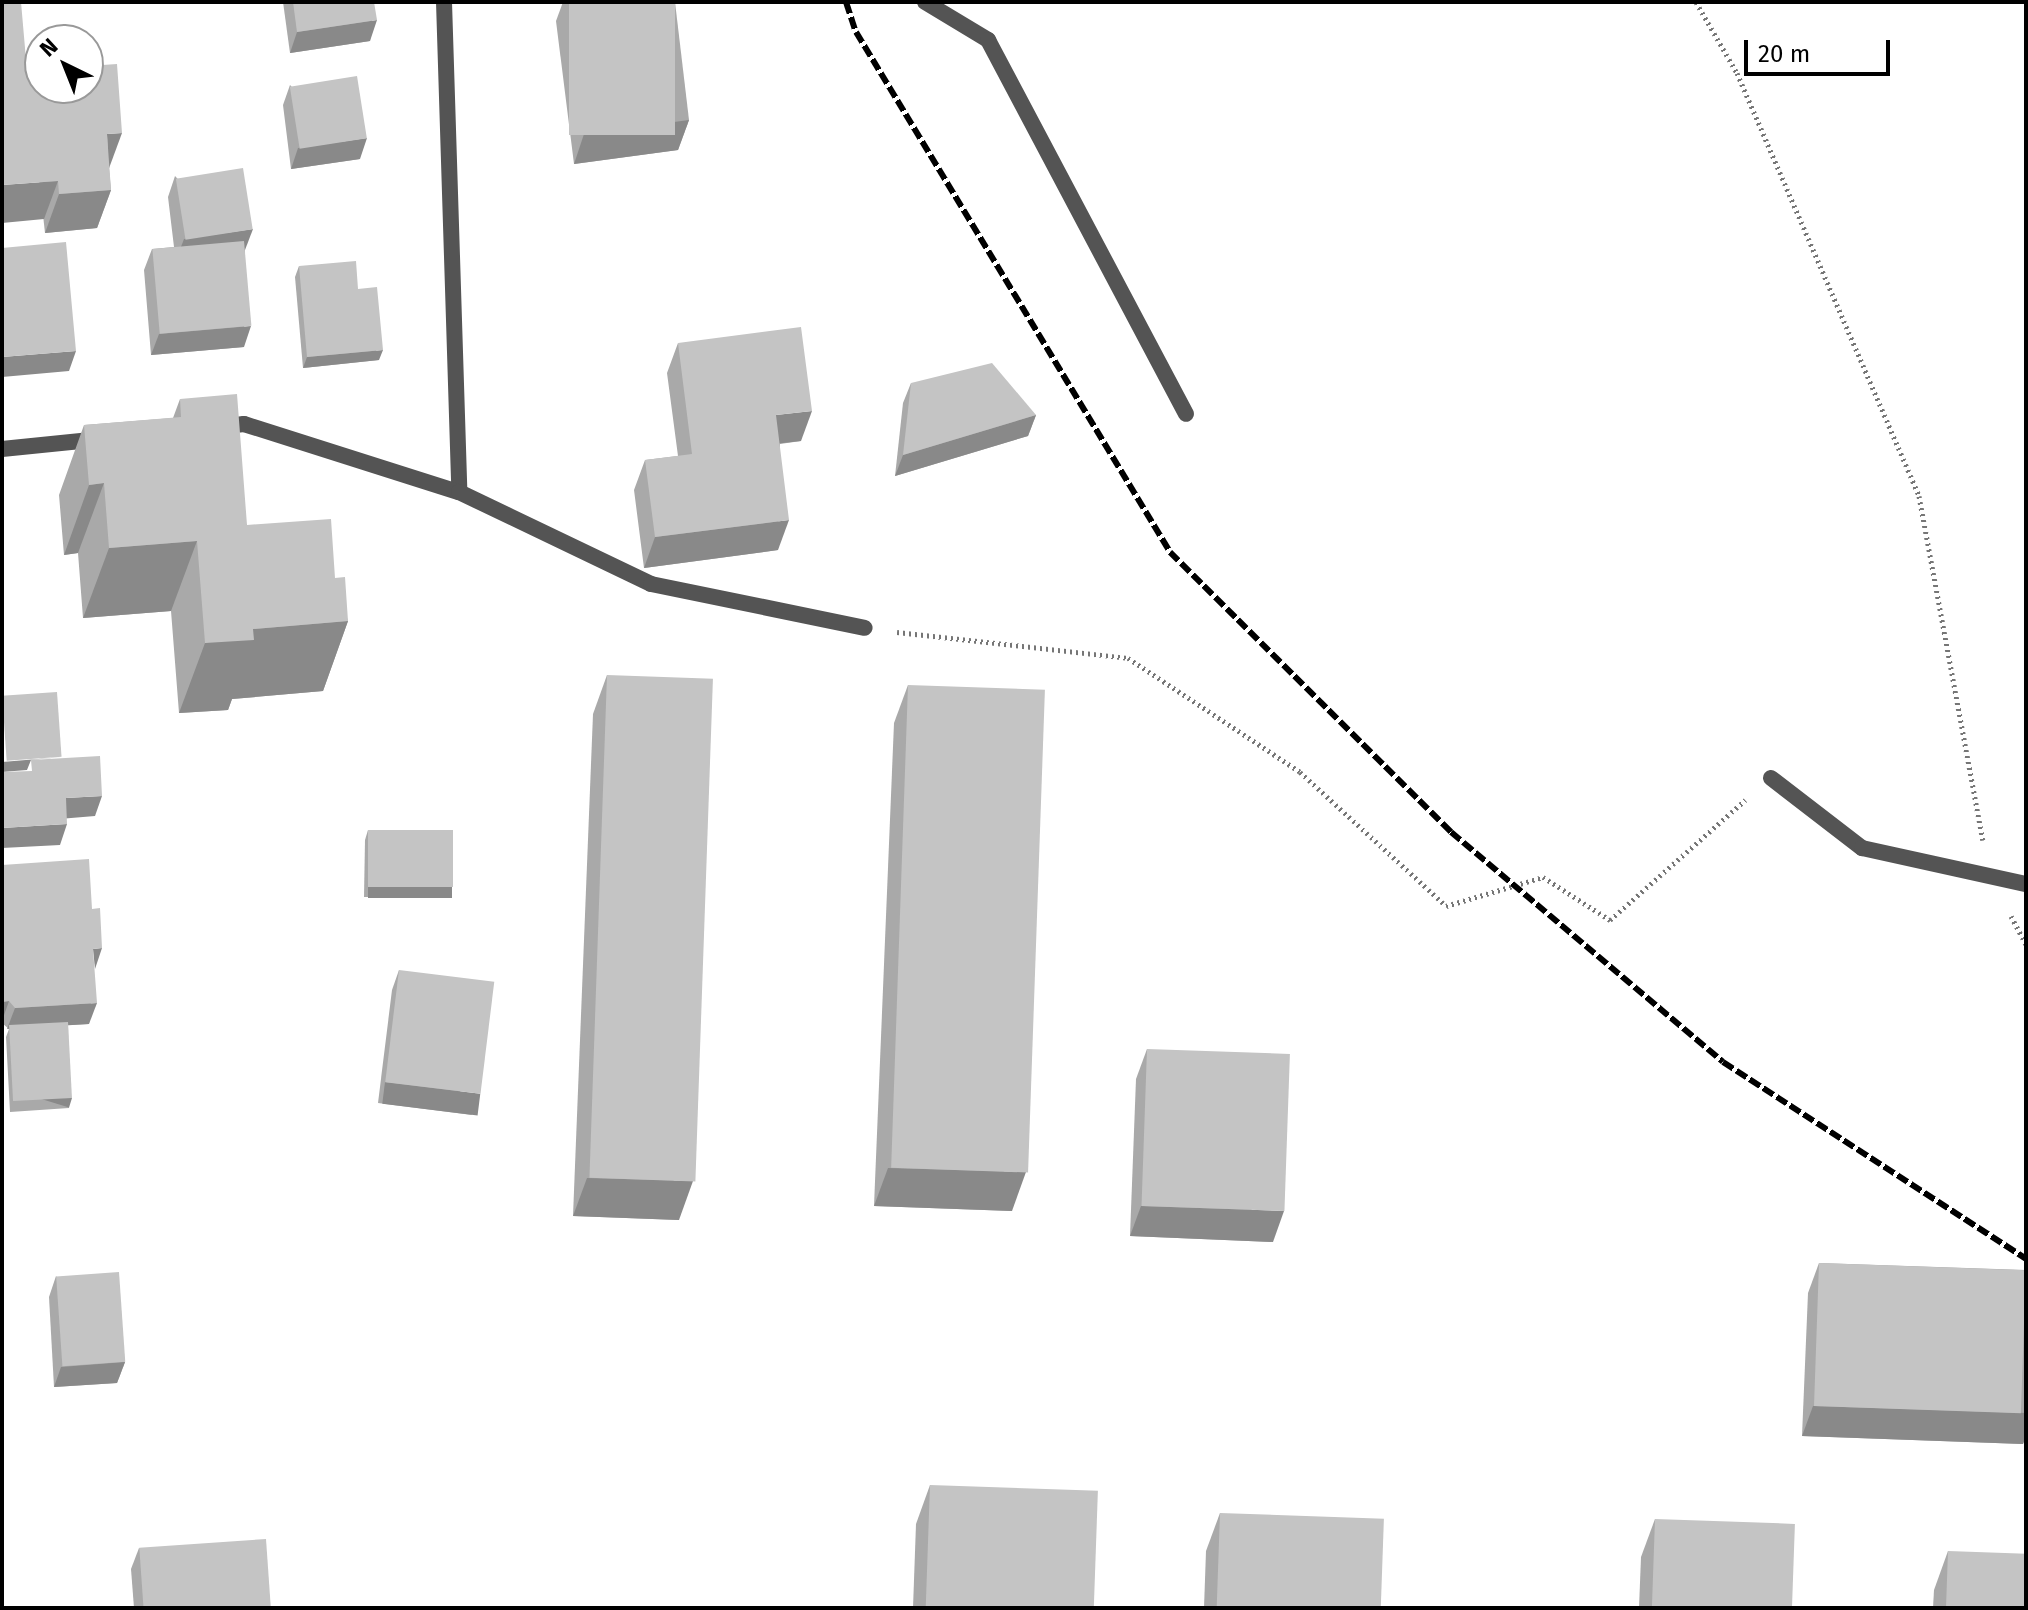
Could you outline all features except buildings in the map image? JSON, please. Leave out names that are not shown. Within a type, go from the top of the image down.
[{"type":"street","points":[[444,2],[459,492]]},
{"type":"street","points":[[925,2],[988,40],[1186,414]]},
{"type":"street","points":[[196,429],[244,424],[459,492],[651,584],[865,628]]},
{"type":"street","points":[[2,449],[118,437]]},
{"type":"street","points":[[1771,778],[1862,848],[2026,884]]},
{"type":"path","points":[[1696,2],[1737,73],[1919,496],[1990,876],[2026,944]]},
{"type":"path","points":[[865,628],[1128,658],[1300,772],[1446,906],[1543,877],[1610,920],[1771,778]]},
{"type":"railway","points":[[846,2],[856,32],[1170,552],[1451,832],[1723,1062],[2026,1259]]}]
